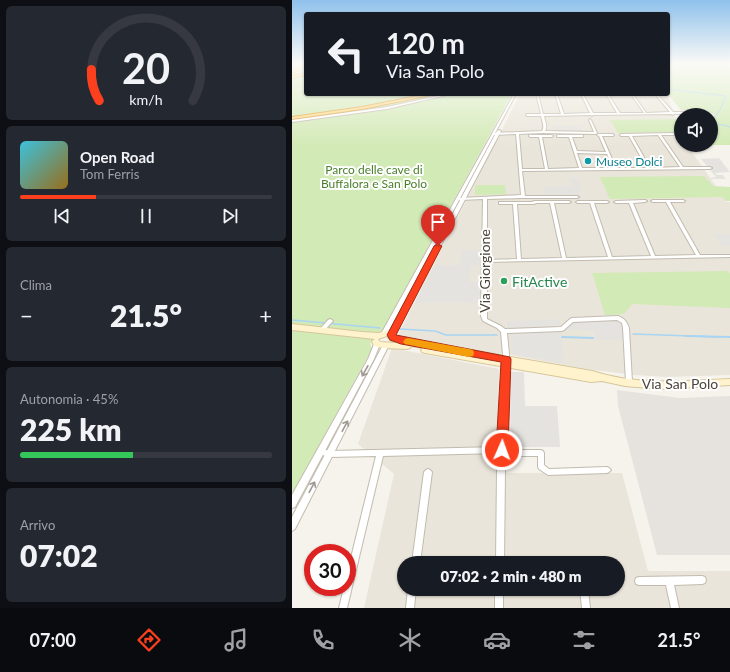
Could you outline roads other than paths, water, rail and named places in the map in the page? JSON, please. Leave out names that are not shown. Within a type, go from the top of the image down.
[{"type":"highway","points":[[292,117],[376,105],[419,96]]},
{"type":"highway","points":[[292,117],[362,108],[424,96]]},
{"type":"main road","name":"Via San Polo","points":[[293,328],[326,325],[385,339],[400,345],[506,362],[591,379],[602,378],[629,382],[668,384],[729,384]]},
{"type":"street","points":[[292,121],[387,108],[441,96]]},
{"type":"street","points":[[292,526],[325,453],[514,96]]},
{"type":"street","points":[[495,133],[517,96]]},
{"type":"street","points":[[537,96],[545,126],[545,131],[543,132]]},
{"type":"street","points":[[557,96],[563,115]]},
{"type":"street","points":[[583,96],[592,115]]},
{"type":"street","points":[[608,96],[619,114]]},
{"type":"street","points":[[633,96],[646,114]]},
{"type":"street","points":[[658,96],[673,114]]},
{"type":"street","points":[[527,115],[673,114]]},
{"type":"street","points":[[495,133],[596,133],[590,120]]},
{"type":"street","points":[[545,126],[550,126]]},
{"type":"street","points":[[517,133],[522,197]]},
{"type":"street","points":[[660,134],[682,168]]},
{"type":"street","points":[[621,135],[673,134]]},
{"type":"street","points":[[589,135],[613,135]]},
{"type":"street","points":[[600,135],[615,169]]},
{"type":"street","points":[[630,135],[649,168]]},
{"type":"street","points":[[530,136],[552,136]]},
{"type":"street","points":[[540,136],[547,170]]},
{"type":"street","points":[[558,136],[582,136]]},
{"type":"street","points":[[570,136],[581,169]]},
{"type":"street","points":[[575,152],[608,154]]},
{"type":"street","points":[[521,170],[710,168]]},
{"type":"street","points":[[460,199],[577,197]]},
{"type":"street","name":"Via Giorgione","points":[[485,198],[484,320],[499,326],[504,331]]},
{"type":"street","points":[[653,201],[683,200]]},
{"type":"street","points":[[630,201],[654,258]]},
{"type":"street","points":[[616,202],[644,201]]},
{"type":"street","points":[[667,201],[699,257]]},
{"type":"street","points":[[552,202],[564,259]]},
{"type":"street","points":[[500,203],[569,202]]},
{"type":"street","points":[[578,202],[608,202]]},
{"type":"street","points":[[592,202],[610,258]]},
{"type":"street","points":[[515,203],[519,260]]},
{"type":"street","points":[[484,261],[730,256]]},
{"type":"street","name":"Via San Polo","points":[[504,331],[562,329],[572,320],[618,318],[623,320],[626,328],[629,382]]},
{"type":"street","points":[[502,450],[506,362],[504,331]]},
{"type":"street","points":[[325,453],[502,450],[502,453],[541,453],[541,467],[548,472],[607,470]]},
{"type":"street","points":[[292,504],[325,453]]},
{"type":"street","points":[[343,608],[380,453]]},
{"type":"street","points":[[500,556],[501,470]]},
{"type":"street","points":[[417,556],[428,472]]},
{"type":"street","points":[[639,581],[702,580]]},
{"type":"street","points":[[669,581],[675,608]]},
{"type":"street","points":[[410,608],[411,596]]},
{"type":"street","points":[[499,596],[499,608]]},
{"type":"street","points":[[585,596],[586,608]]},
{"type":"waterway","points":[[688,91],[726,96],[720,110],[711,122],[730,127]]},
{"type":"waterway","points":[[292,320],[380,328]]},
{"type":"waterway","points":[[400,329],[435,331],[446,335],[497,335]]},
{"type":"waterway","points":[[633,334],[698,336]]},
{"type":"waterway","points":[[686,336],[698,336]]},
{"type":"waterway","points":[[698,336],[730,337]]},
{"type":"waterway","points":[[698,336],[719,337]]},
{"type":"waterway","points":[[562,337],[593,338]]},
{"type":"place","name":"Museo Dolci","points":[[588,161]]},
{"type":"place","name":"FitActive","points":[[504,281]]},
{"type":"park label","name":"Parco delle cave di Buffalora e San Polo","points":[[374,176]]}]
